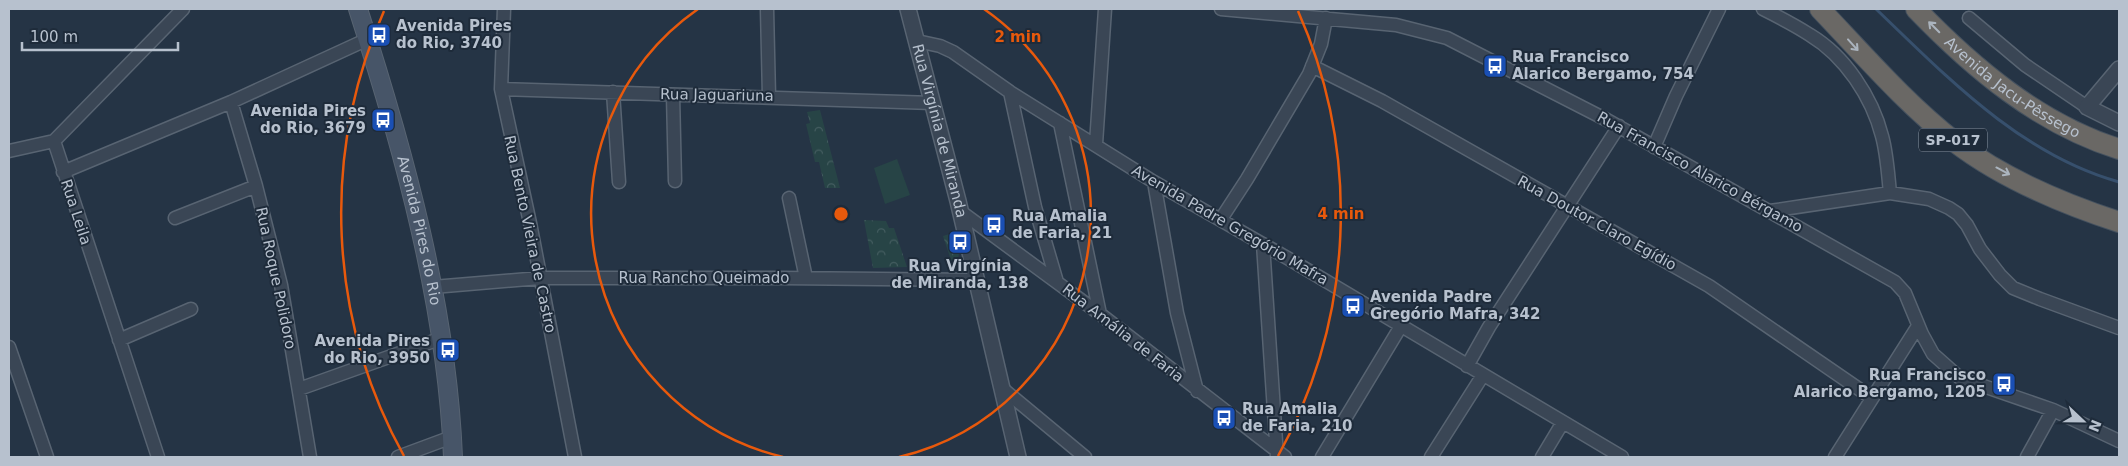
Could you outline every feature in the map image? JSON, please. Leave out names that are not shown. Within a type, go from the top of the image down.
[{"type":"highway","name":"SP-017","points":[[1820,9],[1877,72],[1914,107],[1957,143],[1999,169],[2047,194],[2119,222]]},
{"type":"highway","name":"Avenida Jacu-Pêssego","points":[[1916,9],[1958,51],[2054,122],[2119,149]]},
{"type":"main road","name":"Avenida Pires do Rio","points":[[358,9],[391,116],[433,287],[442,338],[453,457]]},
{"type":"street","points":[[9,151],[54,141],[182,9]]},
{"type":"street","name":"Rua Bento Vieira de Castro","points":[[504,9],[501,89],[575,457]]},
{"type":"street","points":[[767,9],[769,96]]},
{"type":"street","name":"Rua Virgínia de Miranda","points":[[908,9],[960,211],[1018,457]]},
{"type":"street","points":[[1096,144],[1106,9]]},
{"type":"street","name":"Rua Francisco Alarico Bérgamo","points":[[1221,9],[1396,25],[1447,38],[1619,126],[1895,282],[1906,293],[1918,326],[1933,354],[1960,378],[2052,410],[2119,441]]},
{"type":"street","points":[[1654,147],[1718,9]]},
{"type":"street","points":[[1763,9],[1811,35],[1829,49],[1852,75],[1873,108],[1882,135],[1887,158],[1890,193]]},
{"type":"street","points":[[1221,219],[1247,179],[1312,66],[1321,44],[1326,18]]},
{"type":"street","points":[[1969,18],[2024,65],[2087,107],[2119,123]]},
{"type":"street","points":[[63,172],[230,102],[368,39]]},
{"type":"street","name":"Avenida Padre Gregório Mafra","points":[[917,41],[935,44],[953,52],[1010,92],[1154,182],[1221,219],[1622,457]]},
{"type":"street","name":"Rua Doutor Claro Egídio","points":[[1312,66],[1382,101],[1710,286],[1872,398]]},
{"type":"street","points":[[2087,107],[2119,69]]},
{"type":"street","name":"Rua Jaguariuna","points":[[501,89],[672,95],[769,96],[933,103]]},
{"type":"street","points":[[613,92],[619,182]]},
{"type":"street","points":[[1010,92],[1035,207],[1056,282]]},
{"type":"street","points":[[672,95],[675,181]]},
{"type":"street","name":"Rua Roque Polidoro","points":[[230,102],[256,186],[281,285],[310,457]]},
{"type":"street","points":[[1060,123],[1100,314]]},
{"type":"street","points":[[1467,366],[1489,327],[1619,126]]},
{"type":"street","name":"Rua Leila","points":[[54,141],[158,457]]},
{"type":"street","points":[[1154,182],[1178,313],[1197,391]]},
{"type":"street","points":[[175,218],[256,186]]},
{"type":"street","points":[[1769,211],[1890,193],[1929,200],[1949,208],[1967,225],[1980,249],[2000,275],[2013,288],[2119,328]]},
{"type":"street","points":[[789,198],[806,278]]},
{"type":"street","name":"Rua Amália de Faria","points":[[960,211],[1100,314],[1280,455]]},
{"type":"street","points":[[1263,244],[1280,455]]},
{"type":"street","name":"Rua Rancho Queimado","points":[[433,287],[540,278],[976,280]]},
{"type":"street","points":[[119,340],[191,308]]},
{"type":"street","points":[[1322,457],[1401,326]]},
{"type":"street","points":[[1835,457],[1918,326]]},
{"type":"street","points":[[299,389],[442,338]]},
{"type":"street","points":[[9,347],[47,457]]},
{"type":"street","points":[[1431,457],[1482,375]]},
{"type":"street","points":[[1003,389],[1085,457]]},
{"type":"street","points":[[2027,457],[2052,410]]},
{"type":"street","points":[[1542,457],[1563,422]]},
{"type":"street","points":[[398,457],[452,437]]},
{"type":"green space","points":[[820,110],[840,188],[825,188],[819,162],[815,162],[806,124],[810,123],[807,112]]},
{"type":"green space","points":[[897,159],[910,195],[885,204],[874,168]]},
{"type":"green space","points":[[864,220],[886,221],[889,228],[894,228],[907,267],[873,268]]},
{"type":"green space","points":[[956,232],[959,253],[957,266],[953,266],[943,236]]},
{"type":"waterway","points":[[1876,9],[1958,87],[1987,111],[2050,153],[2083,170],[2119,182]]},
{"type":"place","name":"Avenida Pires do Rio, 3740","points":[[379,35]]},
{"type":"place","name":"Rua Francisco Alarico Bergamo, 754","points":[[1495,66]]},
{"type":"place","name":"Avenida Pires do Rio, 3679","points":[[383,120]]},
{"type":"place","name":"Rua Amalia de Faria, 21","points":[[994,225]]},
{"type":"place","name":"Rua Virgínia de Miranda, 138","points":[[960,242]]},
{"type":"place","name":"Avenida Padre Gregório Mafra, 342","points":[[1353,306]]},
{"type":"place","name":"Avenida Pires do Rio, 3950","points":[[448,350]]},
{"type":"place","name":"Rua Francisco Alarico Bergamo, 1205","points":[[2004,384]]},
{"type":"place","name":"Rua Amalia de Faria, 210","points":[[1224,418]]}]
